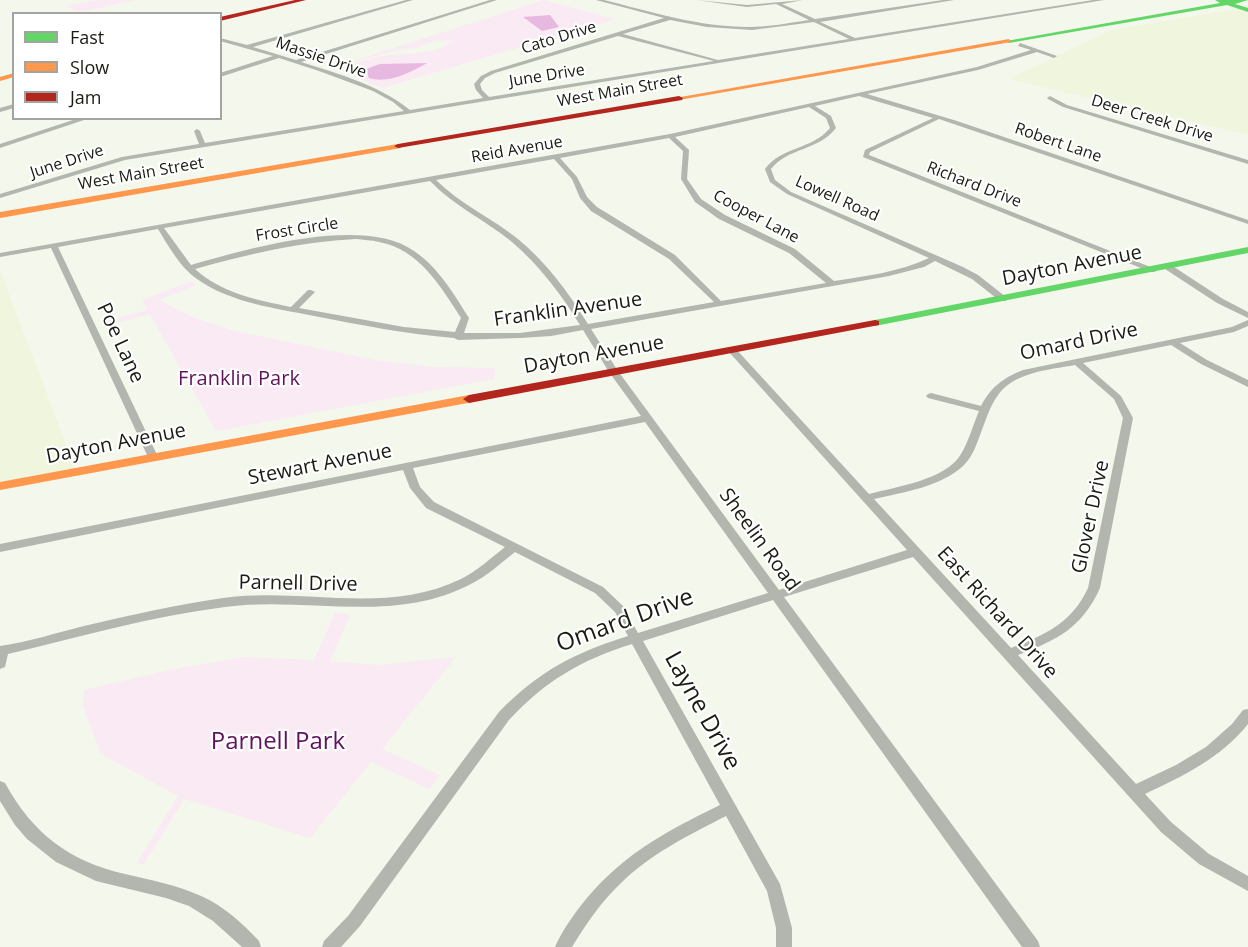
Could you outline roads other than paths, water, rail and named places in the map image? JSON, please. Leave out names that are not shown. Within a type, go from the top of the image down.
[{"type":"main road","points":[[222,19],[303,0]]},
{"type":"main road","name":"West Main Street","points":[[0,208],[1221,1],[1246,0]]},
{"type":"main road","points":[[1221,1],[1248,9]]},
{"type":"main road","name":"West Main Street","points":[[0,215],[1221,1]]},
{"type":"main road","name":"Dayton Avenue","points":[[0,486],[1003,300],[1248,250]]},
{"type":"street","points":[[247,47],[411,0]]},
{"type":"street","points":[[294,62],[490,0]]},
{"type":"street","points":[[598,0],[707,26],[738,29],[768,28],[952,0]]},
{"type":"street","points":[[698,0],[733,6],[801,0]]},
{"type":"street","points":[[771,0],[855,40]]},
{"type":"street","points":[[1064,0],[1076,4]]},
{"type":"street","name":"June Drive","points":[[0,196],[102,163],[1102,0]]},
{"type":"street","name":"Cato Drive","points":[[488,100],[478,88],[479,81],[487,75],[671,18]]},
{"type":"street","points":[[618,34],[722,62]]},
{"type":"street","name":"Massie Drive","points":[[222,40],[326,72],[394,100],[409,112]]},
{"type":"street","points":[[1020,45],[1054,56]]},
{"type":"street","name":"Reid Avenue","points":[[0,255],[670,136],[978,68],[1035,51]]},
{"type":"street","points":[[222,74],[277,57]]},
{"type":"street","points":[[621,67],[633,76]]},
{"type":"street","name":"Robert Lane","points":[[859,94],[936,116],[1248,222]]},
{"type":"street","name":"Deer Creek Drive","points":[[1050,98],[1065,106],[1248,162]]},
{"type":"street","name":"Lowell Road","points":[[810,105],[829,117],[833,128],[823,138],[774,161],[768,172],[772,181],[789,193],[975,277],[1003,300]]},
{"type":"street","name":"Richard Drive","points":[[936,116],[867,151],[865,156],[1154,270]]},
{"type":"street","points":[[0,146],[81,120]]},
{"type":"street","points":[[197,131],[204,146]]},
{"type":"street","name":"Cooper Lane","points":[[670,136],[686,150],[684,179],[698,200],[722,217],[792,251],[834,284]]},
{"type":"street","points":[[556,157],[574,178],[584,198],[594,209],[672,257],[719,303]]},
{"type":"street","name":"Sheelin Road","points":[[432,179],[446,194],[486,219],[534,257],[567,297],[614,372],[1032,947]]},
{"type":"street","name":"Franklin Avenue","points":[[160,227],[189,268],[206,281],[231,294],[407,332],[458,337],[520,336],[586,327],[903,271],[935,258]]},
{"type":"street","name":"Frost Circle","points":[[189,268],[225,258],[327,238],[352,236],[382,239],[409,250],[441,283],[465,318],[458,337]]},
{"type":"street","name":"Poe Lane","points":[[54,246],[153,457]]},
{"type":"street","points":[[1168,267],[1220,301],[1248,315]]},
{"type":"street","points":[[292,309],[311,292]]},
{"type":"street","name":"Omard Drive","points":[[866,498],[935,478],[955,467],[968,453],[994,391],[1009,379],[1026,372],[1234,329],[1248,323]]},
{"type":"street","points":[[1173,342],[1204,362],[1248,384]]},
{"type":"street","name":"East Richard Drive","points":[[732,350],[1179,840],[1204,859],[1248,884]]},
{"type":"street","name":"Glover Drive","points":[[1008,654],[1046,640],[1071,624],[1085,608],[1094,588],[1128,418],[1118,398],[1077,362]]},
{"type":"street","points":[[931,396],[985,410]]},
{"type":"street","name":"Stewart Avenue","points":[[0,548],[648,418]]},
{"type":"street","name":"Layne Drive","points":[[407,466],[415,488],[430,505],[599,590],[618,609],[774,889],[784,927],[784,947]]},
{"type":"street","name":"Parnell Drive","points":[[1,650],[185,609],[230,602],[290,599],[362,604],[405,602],[442,593],[466,581],[513,547]]},
{"type":"street","name":"Omard Drive","points":[[330,947],[354,921],[504,716],[522,696],[569,662],[635,638],[915,552]]},
{"type":"street","points":[[0,664],[1,650]]},
{"type":"street","points":[[1134,792],[1186,768],[1213,750],[1248,714]]},
{"type":"street","points":[[0,787],[17,818],[34,837],[55,854],[93,872],[195,901],[226,920],[253,947]]},
{"type":"street","points":[[563,947],[590,904],[630,863],[675,834],[729,807]]},
{"type":"park label","name":"Franklin Park","points":[[239,379]]},
{"type":"park label","name":"Parnell Park","points":[[278,742]]}]
